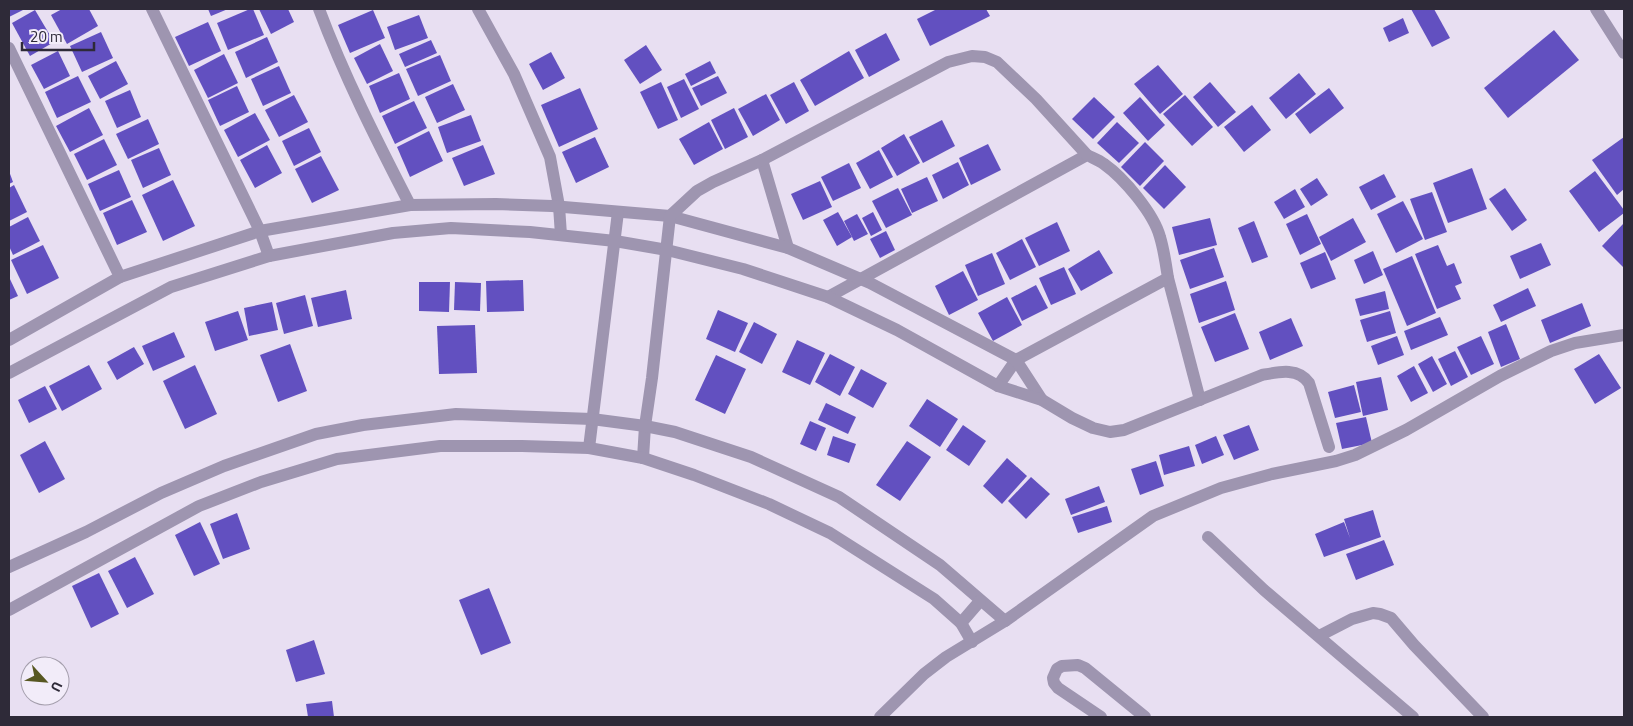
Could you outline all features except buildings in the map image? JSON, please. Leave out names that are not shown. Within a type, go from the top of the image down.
[{"type":"street","points":[[152,9],[260,231],[269,256]]},
{"type":"street","points":[[319,9],[330,39],[369,123],[410,205]]},
{"type":"street","points":[[478,9],[514,74],[550,157],[559,206],[561,236]]},
{"type":"street","points":[[1596,9],[1624,53]]},
{"type":"street","points":[[9,48],[120,277]]},
{"type":"street","points":[[643,458],[645,426],[670,216],[697,191],[762,160],[948,62],[972,56],[985,57],[997,62],[1036,99],[1087,155],[1103,163],[1117,174],[1140,201],[1160,237],[1168,278],[1200,400]]},
{"type":"street","points":[[828,297],[1087,155]]},
{"type":"street","points":[[762,160],[788,248]]},
{"type":"street","points":[[9,340],[120,277],[260,231],[410,205],[496,204],[559,206],[670,216],[788,248],[861,279],[1016,360],[1042,400]]},
{"type":"street","points":[[589,448],[618,212]]},
{"type":"street","points":[[9,373],[171,287],[269,256],[393,233],[452,228],[530,232],[615,241],[667,250],[743,269],[828,297],[897,330],[998,386],[1042,400],[1093,428],[1110,432],[1124,430],[1262,375],[1282,371],[1295,373],[1307,379],[1312,389],[1329,447]]},
{"type":"street","points":[[998,386],[1016,360],[1168,278]]},
{"type":"street","points":[[880,717],[924,674],[946,657],[1005,621],[1153,516],[1221,488],[1355,455],[1406,430],[1500,376],[1551,351],[1575,343],[1624,335]]},
{"type":"street","points":[[9,567],[86,532],[161,493],[224,466],[316,434],[363,425],[456,414],[592,419],[675,432],[751,457],[838,497],[940,564],[1005,621]]},
{"type":"street","points":[[9,610],[199,506],[261,482],[337,459],[440,446],[589,448],[643,458],[694,475],[769,504],[830,533],[934,599],[961,623],[972,642]]},
{"type":"street","points":[[1208,537],[1264,590],[1413,717]]},
{"type":"street","points":[[961,623],[980,601]]},
{"type":"street","points":[[1319,636],[1352,619],[1372,614],[1380,614],[1391,618],[1414,645],[1483,717]]},
{"type":"street","points":[[1101,717],[1058,688],[1053,678],[1057,668],[1070,664],[1085,668],[1145,717]]}]
